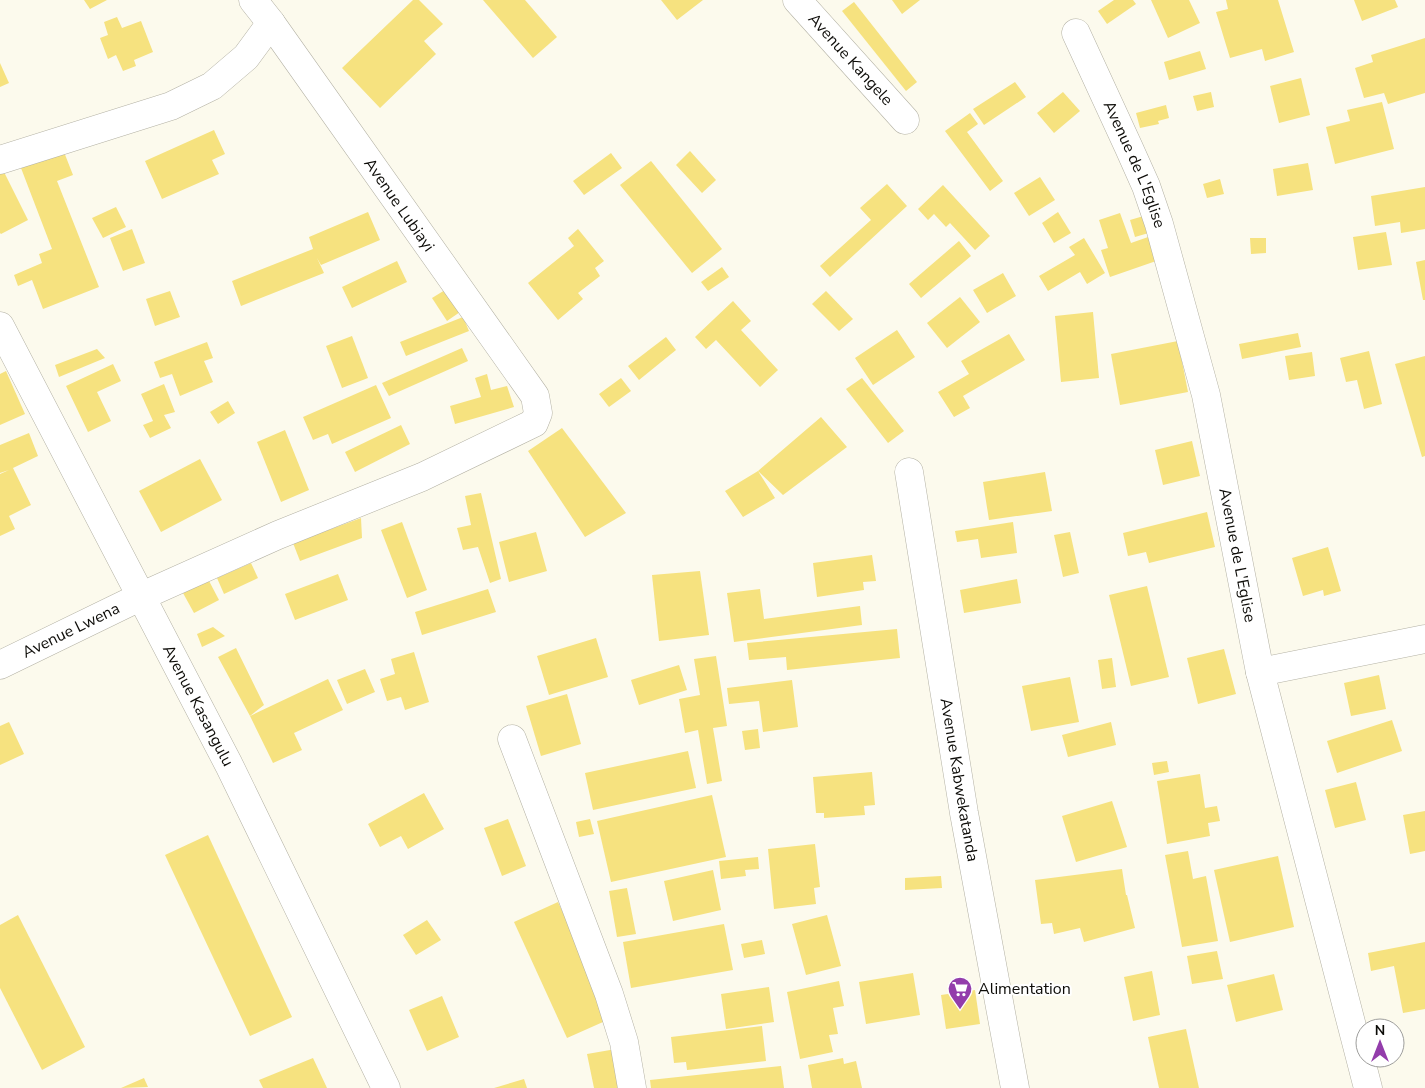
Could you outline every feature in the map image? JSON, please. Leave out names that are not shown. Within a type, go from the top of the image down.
[{"type":"street","name":"Avenue Lubiayi","points":[[253,0],[535,396],[538,413]]},
{"type":"street","name":"Avenue Kangele","points":[[797,0],[905,120]]},
{"type":"street","points":[[0,160],[170,106],[212,86],[246,57],[271,23]]},
{"type":"street","name":"Avenue de L'Eglise","points":[[1076,33],[1132,155],[1159,224],[1206,395],[1260,672],[1368,1088]]},
{"type":"street","name":"Avenue Kasangulu","points":[[0,326],[229,765],[386,1088]]},
{"type":"street","name":"Avenue Lwena","points":[[0,665],[142,596],[278,535],[422,477],[534,423],[538,413]]},
{"type":"street","name":"Avenue Kabwekatanda","points":[[909,472],[964,812],[1015,1088]]},
{"type":"street","points":[[1260,672],[1425,639]]},
{"type":"street","points":[[512,739],[608,994],[624,1042],[632,1088]]},
{"type":"building","points":[[84,0],[107,0],[90,9]]},
{"type":"building","points":[[413,0],[419,0],[443,24],[424,41],[436,54],[380,108],[342,68]]},
{"type":"building","points":[[483,0],[525,0],[557,37],[533,58]]},
{"type":"building","points":[[661,0],[703,0],[677,20]]},
{"type":"building","points":[[892,0],[920,0],[902,14]]},
{"type":"building","points":[[1114,0],[1133,0],[1136,4],[1107,24],[1098,11]]},
{"type":"building","points":[[1151,0],[1189,0],[1200,23],[1168,38]]},
{"type":"building","points":[[1226,0],[1278,0],[1294,52],[1265,61],[1262,49],[1230,58],[1216,12],[1228,9]]},
{"type":"building","points":[[1354,0],[1395,0],[1398,7],[1362,21]]},
{"type":"building","points":[[854,2],[917,82],[906,91],[842,11]]},
{"type":"building","points":[[117,17],[122,28],[141,21],[153,52],[134,60],[136,66],[123,71],[116,55],[108,59],[100,38],[108,35],[104,22]]},
{"type":"building","points":[[1425,38],[1425,93],[1388,104],[1384,93],[1364,98],[1355,68],[1373,62],[1371,55]]},
{"type":"building","points":[[1200,51],[1206,69],[1169,80],[1164,62]]},
{"type":"building","points":[[0,63],[9,83],[0,87]]},
{"type":"building","points":[[1301,78],[1310,115],[1279,123],[1270,86]]},
{"type":"building","points":[[1015,82],[1026,97],[984,125],[973,109]]},
{"type":"building","points":[[1063,92],[1080,111],[1054,133],[1037,113]]},
{"type":"building","points":[[1211,92],[1214,107],[1197,111],[1193,96]]},
{"type":"building","points":[[1382,102],[1394,149],[1335,164],[1326,127],[1350,121],[1347,110]]},
{"type":"building","points":[[1166,105],[1169,118],[1158,121],[1159,124],[1140,128],[1136,113]]},
{"type":"building","points":[[970,113],[978,124],[967,132],[1003,181],[990,191],[945,131]]},
{"type":"building","points":[[214,130],[225,154],[212,160],[219,174],[162,199],[145,161]]},
{"type":"building","points":[[690,151],[716,180],[702,193],[676,165]]},
{"type":"building","points":[[64,152],[73,175],[57,181],[99,287],[43,309],[32,280],[18,286],[14,275],[42,263],[39,254],[52,249],[21,168]]},
{"type":"building","points":[[611,153],[622,168],[584,195],[573,181]]},
{"type":"building","points":[[651,161],[722,249],[692,273],[620,185]]},
{"type":"building","points":[[1308,163],[1313,190],[1277,196],[1273,169]]},
{"type":"building","points":[[0,164],[28,220],[1,234],[0,233]]},
{"type":"building","points":[[1040,177],[1055,200],[1029,216],[1014,193]]},
{"type":"building","points":[[1220,179],[1224,194],[1207,198],[1203,184]]},
{"type":"building","points":[[887,184],[907,206],[830,277],[820,266],[871,220],[860,208]]},
{"type":"building","points":[[943,185],[990,236],[975,250],[950,223],[946,227],[934,214],[928,220],[918,209]]},
{"type":"building","points":[[1425,187],[1425,229],[1401,233],[1400,222],[1375,226],[1371,196]]},
{"type":"building","points":[[116,207],[126,227],[103,238],[92,218]]},
{"type":"building","points":[[368,212],[380,240],[321,265],[317,258],[324,273],[241,306],[232,281],[313,249],[309,237]]},
{"type":"building","points":[[1058,212],[1071,233],[1054,243],[1042,223]]},
{"type":"building","points":[[1120,213],[1131,243],[1151,236],[1159,260],[1110,277],[1101,250],[1108,248],[1099,220]]},
{"type":"building","points":[[1147,215],[1152,232],[1135,237],[1130,220]]},
{"type":"building","points":[[132,229],[145,263],[123,271],[110,238]]},
{"type":"building","points":[[578,229],[604,261],[595,268],[600,276],[578,293],[583,299],[558,320],[528,283],[574,246],[568,238]]},
{"type":"building","points":[[1386,232],[1392,265],[1358,270],[1353,237]]},
{"type":"building","points":[[1084,238],[1105,273],[1087,284],[1080,272],[1048,291],[1039,276],[1075,255],[1069,247]]},
{"type":"building","points":[[1250,238],[1266,238],[1266,253],[1251,254]]},
{"type":"building","points":[[959,241],[971,256],[921,298],[909,284]]},
{"type":"building","points":[[1425,260],[1425,300],[1423,300],[1416,262]]},
{"type":"building","points":[[397,261],[407,282],[352,308],[342,287]]},
{"type":"building","points":[[722,267],[729,277],[708,291],[701,282]]},
{"type":"building","points":[[1003,273],[1016,296],[987,313],[973,290]]},
{"type":"building","points":[[445,290],[460,312],[447,321],[432,298]]},
{"type":"building","points":[[170,291],[180,317],[155,326],[146,299]]},
{"type":"building","points":[[826,291],[853,319],[839,331],[812,304]]},
{"type":"building","points":[[960,297],[980,322],[947,348],[927,323]]},
{"type":"building","points":[[733,301],[751,321],[741,330],[778,370],[760,387],[716,340],[706,349],[695,337]]},
{"type":"building","points":[[1093,312],[1099,378],[1061,382],[1055,316]]},
{"type":"building","points":[[463,317],[469,331],[406,356],[400,342]]},
{"type":"building","points":[[897,330],[915,357],[873,385],[855,358]]},
{"type":"building","points":[[1298,333],[1301,347],[1242,359],[1239,344]]},
{"type":"building","points":[[1009,334],[1025,360],[963,396],[970,408],[954,417],[938,392],[969,374],[961,361]]},
{"type":"building","points":[[352,336],[368,378],[342,388],[326,346]]},
{"type":"building","points":[[666,337],[676,350],[639,380],[628,366]]},
{"type":"building","points":[[1178,341],[1188,392],[1120,405],[1111,354]]},
{"type":"building","points":[[207,342],[213,358],[204,361],[213,382],[180,396],[172,374],[160,378],[154,362]]},
{"type":"building","points":[[462,348],[468,361],[389,396],[382,383]]},
{"type":"building","points":[[97,349],[105,358],[59,377],[55,365]]},
{"type":"building","points":[[1369,351],[1382,404],[1364,409],[1357,380],[1346,382],[1340,358]]},
{"type":"building","points":[[1312,352],[1315,376],[1289,380],[1285,356]]},
{"type":"building","points":[[1425,356],[1425,456],[1422,457],[1395,364]]},
{"type":"building","points":[[113,364],[121,381],[97,392],[111,421],[88,432],[66,386]]},
{"type":"building","points":[[6,371],[25,414],[0,425],[0,374]]},
{"type":"building","points":[[487,374],[491,390],[507,386],[514,407],[455,424],[450,406],[481,397],[475,378]]},
{"type":"building","points":[[621,378],[631,391],[609,407],[599,394]]},
{"type":"building","points":[[862,378],[904,431],[888,443],[846,389]]},
{"type":"building","points":[[164,384],[175,412],[164,415],[171,428],[150,438],[143,425],[153,421],[141,394]]},
{"type":"building","points":[[376,385],[391,418],[332,444],[328,434],[313,440],[303,417]]},
{"type":"building","points":[[228,401],[235,413],[218,424],[210,412]]},
{"type":"building","points":[[821,417],[847,447],[783,495],[758,471]]},
{"type":"building","points":[[401,425],[410,444],[355,472],[345,452]]},
{"type":"building","points":[[562,428],[626,513],[585,537],[528,451]]},
{"type":"building","points":[[285,430],[309,490],[281,502],[257,442]]},
{"type":"building","points":[[29,433],[38,456],[13,468],[31,505],[9,516],[15,529],[0,536],[0,474],[9,470],[0,473],[0,445]]},
{"type":"building","points":[[1192,441],[1200,476],[1163,485],[1155,450]]},
{"type":"building","points":[[200,459],[222,500],[161,532],[139,491]]},
{"type":"building","points":[[758,471],[775,498],[743,517],[725,491]]},
{"type":"building","points":[[1045,472],[1052,511],[989,520],[983,482]]},
{"type":"building","points":[[481,493],[501,579],[490,583],[478,547],[463,550],[457,528],[471,525],[465,496]]},
{"type":"building","points":[[1207,512],[1215,547],[1149,563],[1146,552],[1128,556],[1123,533]]},
{"type":"building","points":[[361,518],[362,538],[300,561],[293,543]]},
{"type":"building","points":[[402,522],[427,590],[407,598],[381,530]]},
{"type":"building","points":[[1013,522],[1017,553],[981,558],[978,539],[957,542],[955,531]]},
{"type":"building","points":[[536,532],[547,571],[509,582],[499,542]]},
{"type":"building","points":[[1070,532],[1079,573],[1063,577],[1054,535]]},
{"type":"building","points":[[1328,547],[1341,591],[1324,596],[1323,590],[1303,596],[1292,558]]},
{"type":"building","points":[[872,555],[876,581],[863,582],[864,590],[817,597],[813,563]]},
{"type":"building","points":[[251,563],[258,578],[224,594],[217,578]]},
{"type":"building","points":[[700,571],[709,635],[659,641],[652,575]]},
{"type":"building","points":[[338,574],[348,600],[295,620],[285,594]]},
{"type":"building","points":[[208,579],[219,600],[194,613],[183,593]]},
{"type":"building","points":[[1017,579],[1021,603],[964,613],[960,590]]},
{"type":"building","points":[[1147,586],[1169,677],[1131,686],[1109,595]]},
{"type":"building","points":[[488,589],[496,612],[422,635],[415,612]]},
{"type":"building","points":[[760,589],[764,619],[860,606],[862,625],[734,642],[727,593]]},
{"type":"building","points":[[213,627],[225,636],[202,647],[197,634]]},
{"type":"building","points":[[897,629],[900,658],[787,670],[786,657],[749,660],[747,643]]},
{"type":"building","points":[[596,638],[608,677],[549,695],[537,656]]},
{"type":"building","points":[[236,648],[264,705],[250,716],[218,657]]},
{"type":"building","points":[[1224,649],[1236,694],[1198,704],[1187,658]]},
{"type":"building","points":[[414,652],[429,702],[405,710],[401,697],[387,701],[380,679],[395,674],[391,659]]},
{"type":"building","points":[[716,656],[727,726],[713,728],[722,781],[707,784],[698,730],[685,733],[679,699],[700,695],[694,659]]},
{"type":"building","points":[[1112,658],[1116,687],[1102,689],[1098,660]]},
{"type":"building","points":[[679,665],[687,690],[639,705],[631,680]]},
{"type":"building","points":[[365,669],[375,692],[347,704],[337,680]]},
{"type":"building","points":[[1379,675],[1386,709],[1351,716],[1344,683]]},
{"type":"building","points":[[1070,677],[1079,722],[1031,731],[1022,686]]},
{"type":"building","points":[[328,679],[343,710],[294,733],[302,750],[273,763],[250,716]]},
{"type":"building","points":[[792,680],[798,727],[763,732],[759,701],[729,704],[727,688]]},
{"type":"building","points":[[567,694],[581,744],[541,756],[526,706]]},
{"type":"building","points":[[1392,720],[1402,751],[1337,773],[1327,741]]},
{"type":"building","points":[[9,722],[24,754],[0,765],[0,726]]},
{"type":"building","points":[[1111,722],[1116,745],[1068,757],[1062,735]]},
{"type":"building","points":[[758,729],[760,748],[745,750],[742,731]]},
{"type":"building","points":[[688,751],[696,788],[593,810],[585,773]]},
{"type":"building","points":[[1167,761],[1169,772],[1154,775],[1152,763]]},
{"type":"building","points":[[872,772],[875,805],[864,806],[865,815],[824,818],[824,813],[816,813],[813,777]]},
{"type":"building","points":[[1200,774],[1205,808],[1217,806],[1220,821],[1208,823],[1210,836],[1167,844],[1157,781]]},
{"type":"building","points":[[1356,782],[1366,820],[1335,828],[1325,790]]},
{"type":"building","points":[[424,793],[444,829],[408,849],[401,836],[380,847],[368,824]]},
{"type":"building","points":[[712,795],[726,857],[611,882],[597,821]]},
{"type":"building","points":[[1112,801],[1127,847],[1076,862],[1062,816]]},
{"type":"building","points":[[1425,811],[1425,851],[1410,854],[1403,815]]},
{"type":"building","points":[[508,819],[526,866],[502,876],[484,828]]},
{"type":"building","points":[[590,819],[594,834],[579,837],[576,822]]},
{"type":"building","points":[[208,835],[292,1017],[250,1036],[165,855]]},
{"type":"building","points":[[815,844],[820,887],[814,888],[816,904],[774,909],[768,849]]},
{"type":"building","points":[[1188,851],[1193,879],[1206,876],[1218,941],[1182,947],[1165,855]]},
{"type":"building","points":[[1278,856],[1294,927],[1230,942],[1214,870]]},
{"type":"building","points":[[758,857],[759,869],[745,870],[746,876],[721,879],[719,861]]},
{"type":"building","points":[[1122,869],[1126,895],[1135,928],[1084,942],[1080,928],[1054,934],[1052,923],[1041,924],[1035,880]]},
{"type":"building","points":[[713,870],[721,910],[673,921],[664,881]]},
{"type":"building","points":[[941,876],[942,888],[905,890],[905,878]]},
{"type":"building","points":[[627,888],[636,934],[617,937],[609,891]]},
{"type":"building","points":[[558,902],[612,1018],[567,1038],[514,922]]},
{"type":"building","points":[[18,915],[85,1047],[42,1070],[0,988],[0,925]]},
{"type":"building","points":[[827,915],[841,966],[806,975],[792,924]]},
{"type":"building","points":[[427,920],[441,940],[416,955],[403,935]]},
{"type":"building","points":[[724,924],[733,970],[631,988],[623,942]]},
{"type":"building","points":[[762,940],[765,954],[744,958],[741,944]]},
{"type":"building","points":[[1425,942],[1425,1009],[1403,1013],[1394,966],[1371,971],[1368,953]]},
{"type":"building","points":[[1217,951],[1223,979],[1192,984],[1187,956]]},
{"type":"building","points":[[1152,971],[1160,1015],[1133,1021],[1124,977]]},
{"type":"building","points":[[913,973],[920,1015],[866,1024],[859,982]]},
{"type":"building","points":[[1274,974],[1283,1010],[1236,1022],[1227,985]]},
{"type":"building","points":[[839,981],[844,1006],[833,1008],[838,1034],[829,1035],[833,1052],[800,1059],[787,992]]},
{"type":"building","points":[[769,987],[774,1022],[726,1029],[721,994]]},
{"type":"building","points":[[975,990],[980,1024],[946,1029],[941,995]]},
{"type":"building","points":[[442,996],[459,1037],[427,1051],[409,1010]]},
{"type":"building","points":[[762,1026],[766,1061],[687,1070],[686,1062],[674,1063],[671,1037]]},
{"type":"building","points":[[1186,1029],[1199,1088],[1159,1088],[1148,1037]]},
{"type":"building","points":[[616,1049],[623,1088],[594,1088],[587,1054]]},
{"type":"building","points":[[313,1058],[327,1088],[263,1088],[259,1080]]},
{"type":"building","points":[[843,1058],[844,1064],[856,1061],[862,1088],[812,1088],[808,1065]]},
{"type":"building","points":[[781,1066],[784,1088],[651,1088],[650,1080]]},
{"type":"building","points":[[144,1078],[148,1087],[121,1088]]},
{"type":"building","points":[[524,1079],[527,1088],[494,1088]]},
{"type":"place","name":"Alimentation","points":[[960,1010]]}]
